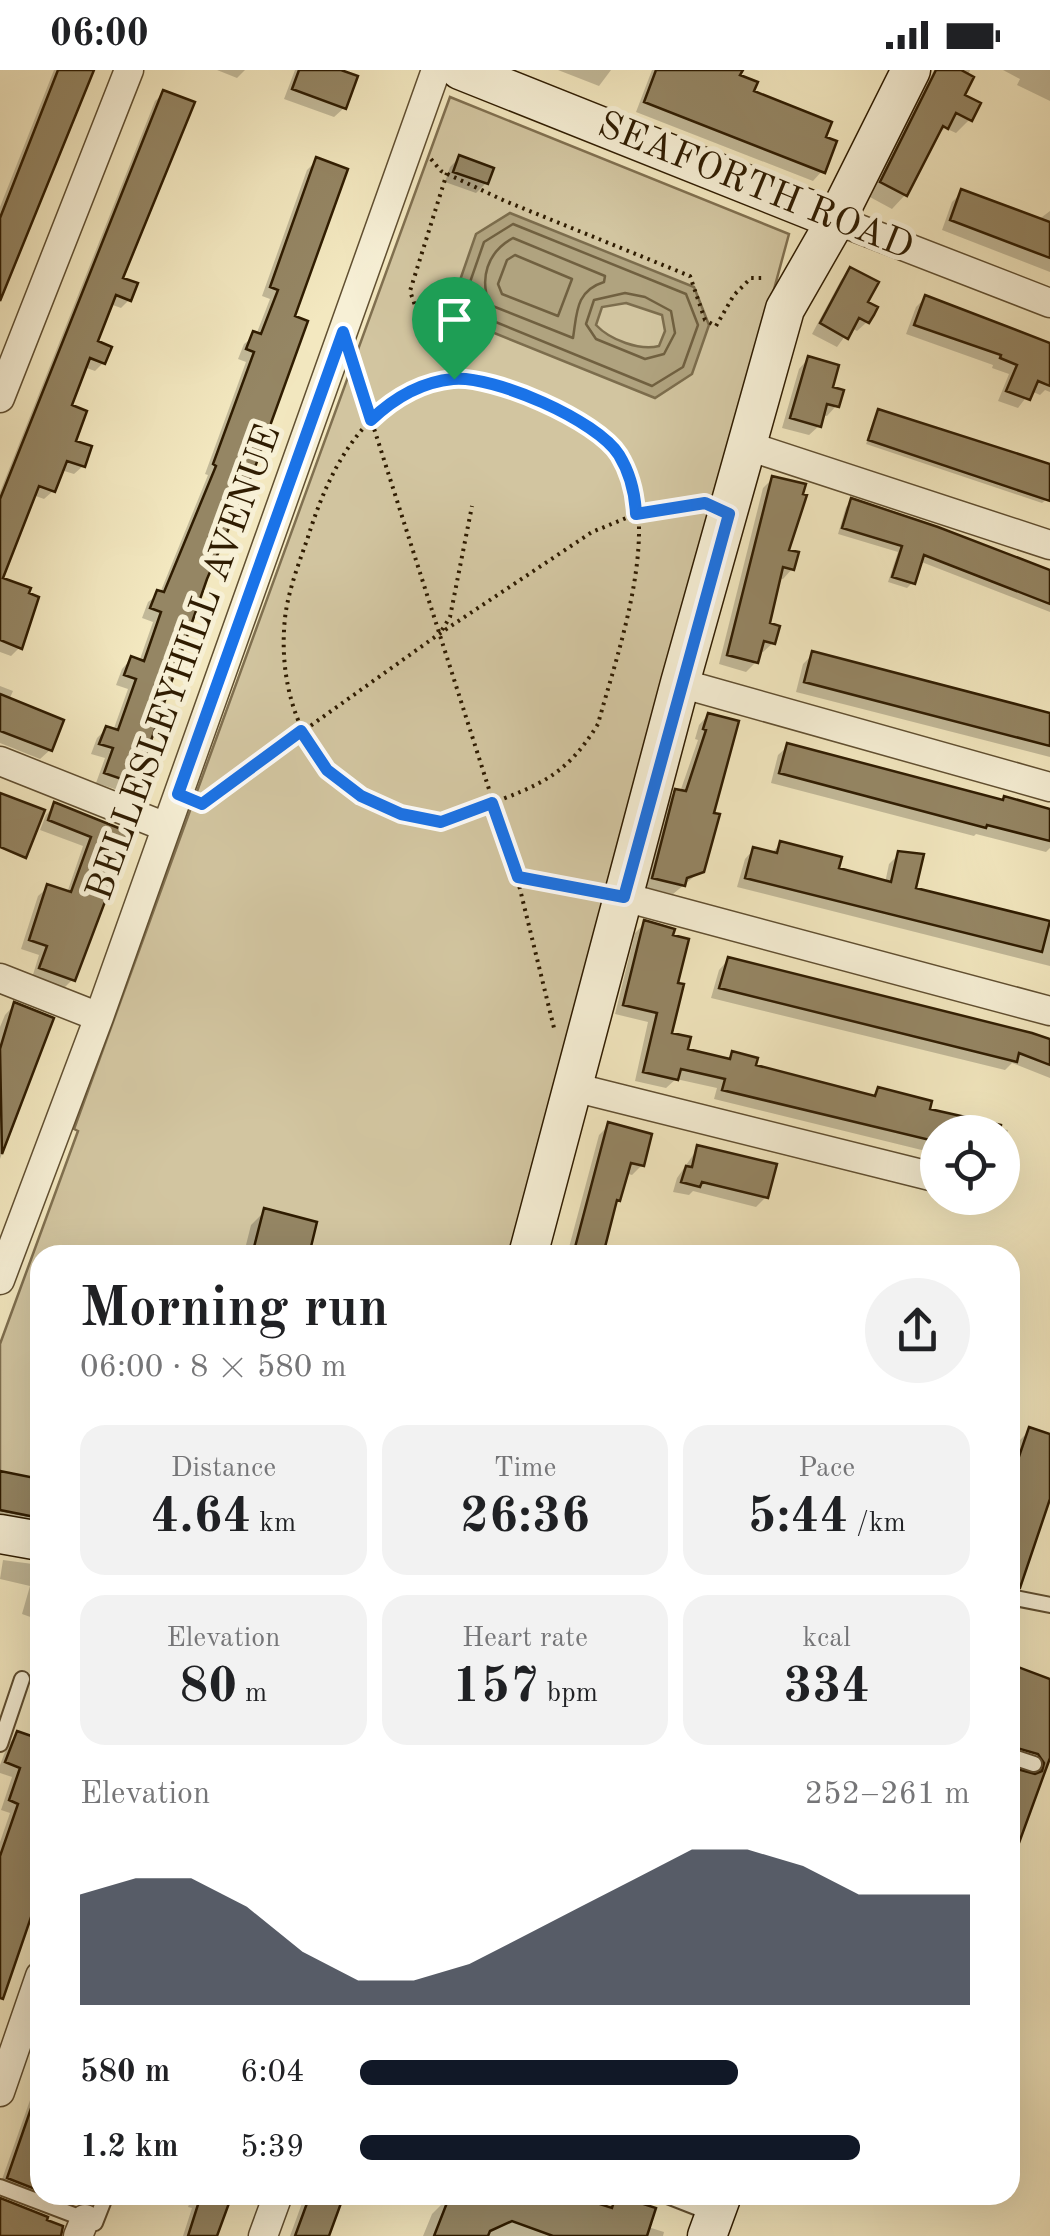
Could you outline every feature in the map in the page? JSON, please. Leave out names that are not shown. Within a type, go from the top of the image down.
[{"type":"street","points":[[0,398],[129,70]]},
{"type":"street","name":"BELLESLEYHILL AVENUE","points":[[0,1280],[99,1016],[436,70]]},
{"type":"street","name":"SEAFORTH ROAD","points":[[460,70],[1050,303]]},
{"type":"street","points":[[531,1245],[680,683],[785,309],[836,220],[911,70]]},
{"type":"street","points":[[748,446],[1050,544]]},
{"type":"street","points":[[680,683],[1050,788]]},
{"type":"street","points":[[0,761],[166,827]]},
{"type":"street","points":[[624,897],[1050,1011]]},
{"type":"street","points":[[0,978],[99,1016]]},
{"type":"street","points":[[573,1087],[920,1174]]},
{"type":"street","points":[[0,1534],[30,1540]]},
{"type":"street","points":[[0,2092],[30,2005]]},
{"type":"street","points":[[263,2236],[274,2205]]},
{"type":"lane","points":[[1020,1599],[1050,1605]]},
{"type":"lane","points":[[0,1744],[22,1679]]},
{"type":"lane","points":[[1020,1759],[1034,1764]]},
{"type":"lane","points":[[0,2187],[30,2202]]},
{"type":"lane","points":[[36,2205],[82,2228],[95,2223],[102,2205]]},
{"type":"lane","points":[[690,2205],[715,2215]]},
{"type":"path","points":[[421,148],[447,173],[505,201],[690,276],[704,320],[716,326],[734,295],[751,278],[769,279]]},
{"type":"path","points":[[447,173],[410,290],[420,320],[454,379]]},
{"type":"path","points":[[343,332],[518,877],[554,1028]]},
{"type":"path","points":[[454,379],[488,381],[530,396],[586,426],[618,452],[635,490],[640,555],[598,724],[568,766],[527,790],[441,822],[401,814],[361,796],[327,770],[301,731],[289,695],[285,618],[317,508],[342,455],[386,406],[421,386],[454,379]]},
{"type":"path","points":[[178,794],[202,804],[439,634],[592,532],[636,514],[705,503],[729,514]]},
{"type":"path","points":[[439,634],[450,617],[472,506]]},
{"type":"path","points":[[518,877],[624,897]]},
{"type":"shaded area","points":[[450,97],[789,234],[515,1245],[36,1245],[78,1131],[74,1129]]},
{"type":"shaded area","points":[[30,1262],[30,1516],[0,1510],[0,1344]]},
{"type":"water","points":[[510,213],[694,287],[709,325],[692,374],[655,398],[472,324],[458,286],[476,234]],"holes":[[[626,303],[662,315],[665,331],[659,346],[626,343],[596,325],[602,307]]]},
{"type":"building","points":[[58,70],[94,70],[0,301],[0,218]]},
{"type":"building","points":[[299,70],[341,70],[358,76],[346,109],[292,89]]},
{"type":"building","points":[[656,70],[743,70],[740,75],[758,82],[754,91],[832,122],[826,137],[837,141],[825,173],[644,102]]},
{"type":"building","points":[[936,70],[961,70],[974,77],[965,95],[981,103],[972,121],[956,113],[948,129],[943,126],[907,196],[880,182]]},
{"type":"building","points":[[163,90],[195,102],[123,278],[138,283],[131,301],[116,295],[98,341],[112,347],[105,364],[90,358],[72,405],[87,411],[76,441],[92,446],[85,467],[67,461],[55,492],[39,486],[3,578],[31,588],[29,593],[39,597],[22,649],[0,640],[0,499]]},
{"type":"building","points":[[459,155],[494,168],[488,184],[453,172]]},
{"type":"building","points":[[316,157],[348,169],[295,316],[308,321],[254,470],[207,579],[136,784],[104,773],[113,748],[99,744],[106,726],[118,730],[136,679],[124,675],[131,656],[144,661],[161,612],[150,608],[157,590],[164,592],[216,466],[213,464],[254,352],[246,349],[253,331],[261,334],[278,290],[270,287]]},
{"type":"building","points":[[961,189],[1050,222],[1050,258],[950,220]]},
{"type":"building","points":[[850,267],[879,282],[868,302],[878,307],[874,315],[869,323],[859,318],[848,339],[820,323]]},
{"type":"building","points":[[925,295],[1050,343],[1050,386],[1038,381],[1030,400],[1006,391],[1017,365],[1000,358],[1001,355],[914,325]]},
{"type":"building","points":[[808,356],[839,365],[833,387],[844,390],[839,407],[827,404],[821,427],[790,418]]},
{"type":"building","points":[[878,409],[1050,464],[1050,501],[868,440]]},
{"type":"building","points":[[772,476],[806,484],[803,494],[807,495],[789,550],[799,552],[794,570],[783,567],[770,623],[780,626],[775,644],[764,641],[758,663],[727,655]]},
{"type":"building","points":[[851,498],[1050,570],[1050,604],[924,555],[915,584],[892,577],[902,546],[842,528]]},
{"type":"building","points":[[812,651],[1050,713],[1050,746],[804,682]]},
{"type":"building","points":[[0,694],[64,720],[52,751],[0,731]]},
{"type":"building","points":[[708,713],[739,721],[714,813],[720,814],[704,872],[687,878],[685,886],[652,878],[675,789],[686,791]]},
{"type":"building","points":[[787,743],[1050,809],[1050,841],[779,773]]},
{"type":"building","points":[[0,793],[45,810],[26,858],[0,847]]},
{"type":"building","points":[[54,802],[131,833],[75,981],[39,968],[47,946],[29,940],[47,884],[71,892],[91,837],[48,820]]},
{"type":"building","points":[[780,841],[842,857],[839,868],[891,882],[898,851],[924,854],[916,888],[1050,921],[1042,952],[745,878],[753,847],[777,853]]},
{"type":"building","points":[[644,920],[675,929],[673,935],[689,939],[678,983],[684,984],[672,1033],[691,1037],[688,1049],[730,1059],[732,1051],[758,1058],[756,1065],[875,1096],[878,1087],[932,1101],[930,1109],[957,1115],[920,1115],[920,1138],[722,1090],[725,1079],[681,1069],[678,1080],[643,1072],[657,1013],[623,1005]]},
{"type":"building","points":[[728,957],[1050,1039],[1050,1065],[1019,1053],[1017,1062],[719,988]]},
{"type":"building","points":[[14,1002],[54,1018],[2,1154],[0,1049]]},
{"type":"building","points":[[608,1122],[652,1134],[644,1166],[631,1163],[606,1245],[576,1245]]},
{"type":"building","points":[[697,1145],[777,1164],[768,1198],[702,1182],[700,1187],[681,1182],[686,1166],[692,1167]]},
{"type":"building","points":[[264,1208],[317,1222],[311,1245],[255,1245]]},
{"type":"building","points":[[1029,1427],[1050,1434],[1050,1499],[1020,1588],[1020,1454]]},
{"type":"building","points":[[0,1471],[30,1477],[30,1516],[0,1510]]},
{"type":"building","points":[[1020,1668],[1050,1679],[1050,1758],[1020,1840],[1020,1770],[1035,1774],[1042,1771],[1044,1763],[1038,1754],[1020,1749]]},
{"type":"building","points":[[17,1731],[30,1736],[30,1920],[3,1999],[0,1856],[18,1804],[9,1800],[20,1768],[5,1762]]},
{"type":"building","points":[[30,2111],[30,2187],[7,2178]]},
{"type":"building","points":[[0,2198],[63,2226],[61,2236],[0,2236]]},
{"type":"building","points":[[198,2205],[228,2205],[217,2236],[188,2236]]},
{"type":"building","points":[[306,2205],[340,2205],[329,2236],[295,2236]]},
{"type":"building","points":[[446,2205],[656,2208],[647,2236],[553,2236],[512,2221],[490,2231],[488,2236],[434,2236]]},
{"type":"route","points":[[343,332],[371,420],[386,406],[421,386],[454,379],[488,381],[530,396],[586,426],[618,452],[635,490],[636,514],[705,503],[729,514],[624,897],[518,877],[492,803],[441,822],[401,814],[361,796],[327,770],[301,731],[202,804],[178,794],[343,332]]}]
